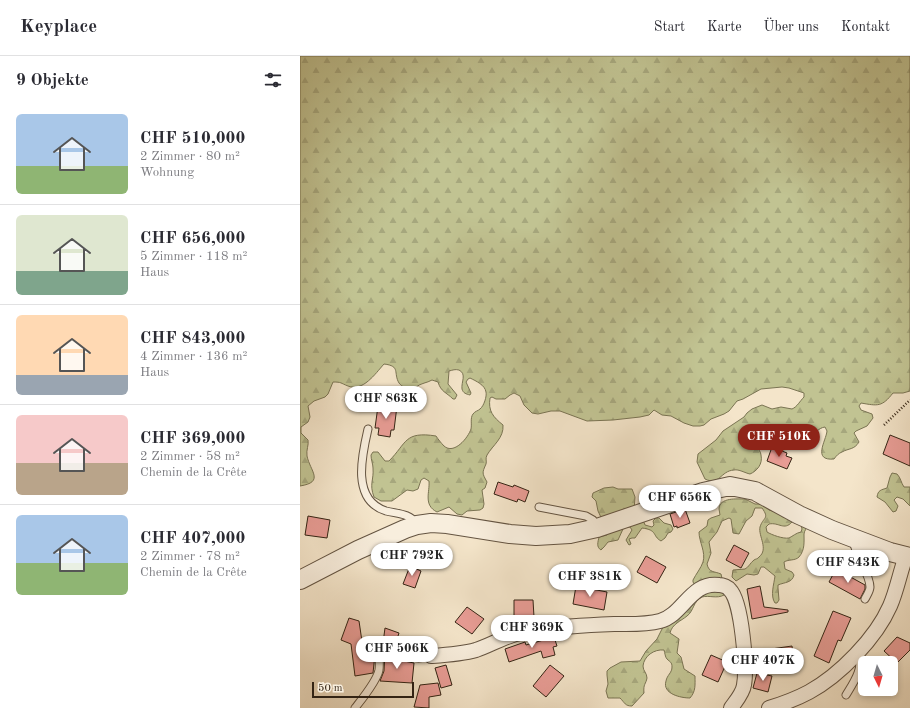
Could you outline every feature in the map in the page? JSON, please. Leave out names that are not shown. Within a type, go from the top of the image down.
[{"type":"street","points":[[300,580],[358,550],[406,528],[417,525],[432,523],[447,524],[536,536],[570,534],[598,528],[703,492],[730,486],[755,491],[823,527],[908,556],[890,606],[876,630],[856,654],[838,671],[816,688],[787,702],[769,708]]},
{"type":"street","points":[[432,656],[474,650],[510,636],[533,630],[662,621],[673,614],[687,598],[698,590],[704,587],[722,585],[730,590],[736,600],[740,621],[745,669],[744,687],[731,708]]},
{"type":"lane","points":[[368,429],[362,462],[362,479],[368,497],[380,508],[412,518],[417,525]]},
{"type":"lane","points":[[539,507],[586,516],[594,520],[598,528]]},
{"type":"lane","points":[[852,538],[855,550],[869,582],[869,589],[865,599]]},
{"type":"lane","points":[[355,708],[366,695],[378,674],[380,668],[380,648],[390,648],[407,656],[419,658],[432,656]]},
{"type":"lane","points":[[846,695],[854,682],[860,661],[856,654]]},
{"type":"path","points":[[884,425],[910,400]]},
{"type":"green space","points":[[300,56],[910,56],[910,391],[893,393],[886,401],[876,405],[861,403],[859,406],[861,410],[872,414],[873,418],[867,426],[854,433],[859,442],[857,445],[840,453],[834,459],[827,459],[823,457],[822,454],[827,431],[825,427],[808,434],[788,432],[785,434],[784,443],[759,443],[757,446],[761,454],[761,461],[759,467],[753,473],[750,474],[736,470],[729,471],[714,481],[705,479],[697,462],[698,454],[716,440],[723,431],[744,417],[752,409],[762,405],[772,409],[781,407],[792,409],[804,397],[804,393],[782,387],[761,389],[737,401],[729,411],[700,426],[693,426],[684,423],[671,416],[662,415],[654,410],[649,415],[640,417],[587,421],[560,411],[551,411],[538,414],[532,413],[524,405],[520,396],[514,393],[505,399],[496,399],[492,397],[490,398],[490,407],[496,419],[503,425],[502,434],[486,456],[486,463],[483,473],[487,482],[485,488],[482,490],[484,504],[483,508],[480,510],[467,511],[462,515],[457,514],[449,507],[437,512],[433,509],[430,506],[428,498],[429,481],[424,478],[421,480],[418,489],[413,491],[407,490],[392,501],[381,501],[374,497],[372,489],[373,466],[371,455],[373,452],[378,452],[385,461],[389,461],[407,440],[418,435],[436,436],[444,446],[448,448],[456,447],[464,441],[471,429],[472,416],[481,408],[485,401],[486,394],[484,387],[470,378],[466,382],[471,393],[470,395],[465,393],[462,389],[463,374],[459,370],[454,370],[449,371],[448,384],[457,395],[455,399],[442,390],[438,382],[432,380],[416,387],[417,395],[415,400],[411,401],[406,397],[408,393],[407,390],[399,383],[397,379],[395,368],[384,364],[373,377],[359,386],[353,387],[340,382],[333,382],[328,394],[325,397],[314,401],[308,406],[310,417],[308,422],[301,427],[301,433],[308,440],[307,456],[314,479],[308,484],[300,486]]},
{"type":"green space","points":[[892,473],[897,474],[904,487],[910,487],[910,506],[903,499],[897,497],[894,500],[898,506],[896,511],[893,512],[885,502],[877,497],[881,490],[887,488]]},
{"type":"green space","points":[[613,487],[618,489],[632,489],[635,497],[634,511],[643,520],[645,525],[652,527],[654,525],[653,521],[656,518],[659,518],[664,523],[671,525],[673,529],[671,532],[668,533],[661,541],[653,532],[642,528],[635,538],[629,539],[631,544],[629,545],[626,540],[632,530],[630,527],[625,527],[618,540],[608,542],[601,550],[599,549],[599,537],[607,535],[608,532],[598,511],[596,501],[592,497],[593,493],[604,488]]},
{"type":"green space","points":[[734,499],[745,499],[755,504],[762,504],[769,510],[776,512],[783,517],[789,517],[792,522],[786,526],[769,524],[766,527],[767,532],[789,538],[801,532],[801,525],[808,525],[804,533],[804,546],[801,554],[796,559],[784,562],[785,569],[792,572],[794,575],[792,580],[778,585],[779,600],[777,603],[775,603],[773,597],[775,576],[764,567],[761,567],[758,574],[747,574],[736,581],[732,577],[733,570],[745,569],[762,554],[763,546],[760,527],[766,516],[762,508],[755,508],[752,516],[746,521],[739,534],[733,533],[731,519],[729,518],[722,521],[717,532],[709,542],[711,553],[707,564],[710,570],[721,574],[725,591],[724,595],[719,597],[702,597],[699,599],[689,614],[675,625],[670,633],[679,639],[677,653],[681,657],[684,669],[695,676],[695,688],[692,695],[690,698],[682,697],[669,692],[666,681],[672,669],[672,665],[666,658],[664,650],[660,650],[653,652],[645,659],[643,666],[647,678],[644,686],[644,693],[632,706],[626,705],[620,698],[608,698],[606,691],[608,684],[607,671],[621,662],[640,661],[646,651],[657,639],[662,629],[696,587],[693,580],[704,558],[699,532],[707,526],[708,520],[720,515],[719,509],[722,502]]},
{"type":"building","points":[[385,404],[397,406],[394,430],[391,430],[390,437],[378,435],[379,428],[375,428],[378,406],[385,407]]},
{"type":"building","points":[[890,435],[910,443],[910,466],[883,454]]},
{"type":"building","points":[[772,447],[787,453],[786,456],[792,458],[787,469],[767,461]]},
{"type":"building","points":[[498,482],[513,487],[514,485],[529,491],[525,502],[518,499],[517,502],[494,494]]},
{"type":"building","points":[[685,509],[690,523],[677,528],[677,526],[674,527],[670,514]]},
{"type":"building","points":[[308,516],[330,520],[327,538],[305,535]]},
{"type":"building","points":[[734,545],[749,553],[741,568],[726,560]]},
{"type":"building","points":[[646,556],[666,567],[657,583],[637,572]]},
{"type":"building","points":[[410,566],[421,571],[415,588],[403,584]]},
{"type":"building","points":[[836,569],[865,585],[865,589],[860,599],[829,582]]},
{"type":"building","points":[[576,586],[607,592],[604,610],[573,604]]},
{"type":"building","points":[[760,586],[764,607],[788,610],[788,612],[752,619],[747,589]]},
{"type":"building","points":[[514,600],[533,600],[534,617],[514,618]]},
{"type":"building","points":[[467,607],[484,619],[472,634],[455,622]]},
{"type":"building","points":[[833,611],[851,618],[841,641],[838,640],[829,663],[814,656]]},
{"type":"building","points":[[349,618],[359,621],[364,655],[375,654],[373,673],[355,676],[351,644],[341,640]]},
{"type":"building","points":[[385,628],[399,633],[395,645],[383,643]]},
{"type":"building","points":[[554,637],[557,646],[553,647],[555,655],[543,658],[541,651],[509,662],[505,649],[525,642],[526,645]]},
{"type":"building","points":[[897,637],[910,643],[910,650],[898,662],[898,656],[889,656],[884,651]]},
{"type":"building","points":[[792,646],[794,663],[773,666],[771,649]]},
{"type":"building","points":[[385,652],[394,655],[394,659],[414,663],[412,683],[380,681],[384,671]]},
{"type":"building","points":[[711,655],[727,662],[718,682],[702,675]]},
{"type":"building","points":[[446,665],[452,685],[441,688],[435,668]]},
{"type":"building","points":[[550,665],[564,676],[546,697],[533,686]]},
{"type":"building","points":[[757,673],[772,676],[768,692],[753,688]]},
{"type":"building","points":[[438,683],[441,695],[429,697],[429,708],[414,707],[420,685]]}]
